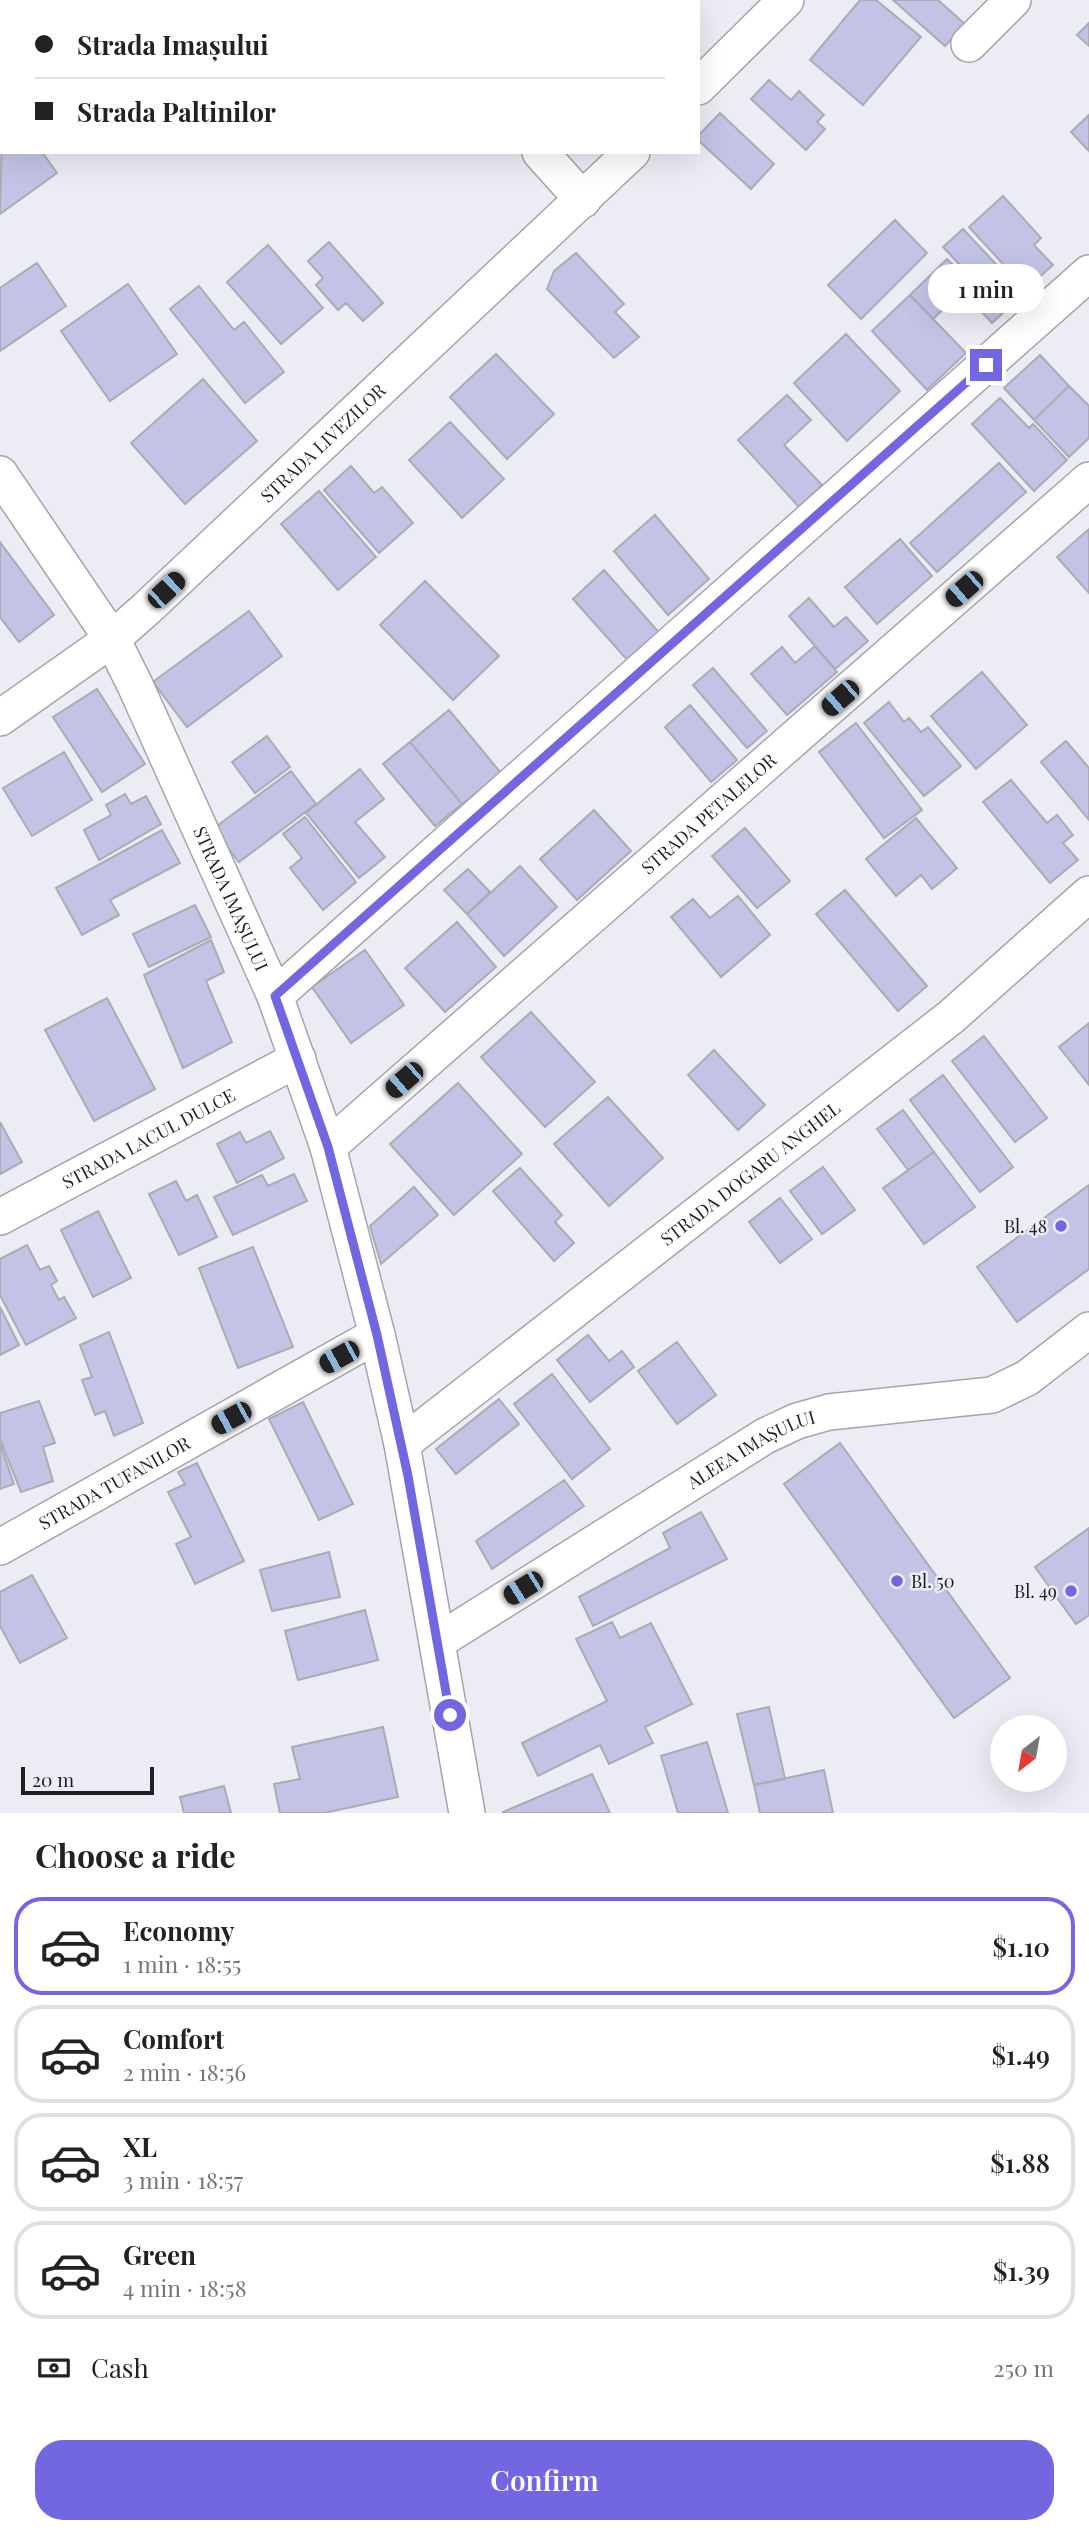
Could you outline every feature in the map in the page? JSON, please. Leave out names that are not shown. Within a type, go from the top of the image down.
[{"type":"street","points":[[700,85],[786,0]]},
{"type":"street","points":[[969,44],[1013,0]]},
{"type":"street","points":[[542,154],[583,200]]},
{"type":"street","name":"STRADA LIVEZILOR","points":[[0,718],[112,639],[630,154]]},
{"type":"street","points":[[275,996],[1089,273]]},
{"type":"street","name":"STRADA IMAȘULUI","points":[[0,474],[112,639],[275,996],[298,1059],[328,1147],[402,1444],[467,1813]]},
{"type":"street","name":"STRADA PETALELOR","points":[[328,1147],[1089,480]]},
{"type":"street","name":"STRADA DOGARU ANGHEL","points":[[402,1444],[951,1017],[1089,894]]},
{"type":"street","name":"STRADA LACUL DULCE","points":[[0,1217],[298,1059]]},
{"type":"street","name":"ALEEA IMAȘULUI","points":[[437,1642],[765,1436],[797,1421],[829,1412],[992,1395],[1027,1378],[1089,1330]]},
{"type":"street","name":"STRADA TUFANILOR","points":[[0,1547],[377,1335]]},
{"type":"building","points":[[860,0],[876,0],[921,37],[863,105],[810,60]]},
{"type":"building","points":[[893,0],[938,0],[965,24],[945,46]]},
{"type":"building","points":[[1089,23],[1089,46],[1077,35]]},
{"type":"building","points":[[769,80],[791,100],[799,91],[824,115],[817,122],[825,129],[806,150],[751,99]]},
{"type":"building","points":[[720,113],[774,164],[751,189],[700,142],[700,134]]},
{"type":"building","points":[[1089,115],[1089,151],[1071,132]]},
{"type":"building","points":[[1,154],[43,154],[57,173],[0,214]]},
{"type":"building","points":[[1003,196],[1041,238],[1034,245],[1053,265],[1026,289],[969,227]]},
{"type":"building","points":[[895,220],[927,253],[861,319],[828,285]]},
{"type":"building","points":[[963,229],[1024,294],[992,323],[965,294],[977,283],[943,247]]},
{"type":"building","points":[[329,242],[383,303],[363,321],[346,303],[338,310],[316,285],[323,278],[308,261]]},
{"type":"building","points":[[268,245],[323,308],[281,344],[227,282]]},
{"type":"building","points":[[576,253],[624,304],[615,312],[639,337],[614,358],[547,289],[554,271]]},
{"type":"building","points":[[947,259],[971,283],[933,319],[910,295]]},
{"type":"building","points":[[37,263],[66,306],[0,351],[0,288]]},
{"type":"building","points":[[128,284],[177,354],[110,401],[61,331]]},
{"type":"building","points":[[199,286],[234,330],[244,322],[284,372],[245,403],[170,309]]},
{"type":"building","points":[[910,295],[966,353],[927,390],[872,331]]},
{"type":"building","points":[[846,334],[900,391],[847,441],[794,383]]},
{"type":"building","points":[[496,354],[554,414],[507,459],[450,397]]},
{"type":"building","points":[[1040,355],[1069,386],[1034,420],[1004,388]]},
{"type":"building","points":[[203,379],[257,441],[185,504],[131,443]]},
{"type":"building","points":[[1069,386],[1089,406],[1089,438],[1069,457],[1034,420]]},
{"type":"building","points":[[787,395],[811,420],[784,445],[822,485],[799,507],[738,440]]},
{"type":"building","points":[[1000,398],[1029,428],[1033,424],[1067,460],[1034,491],[972,424]]},
{"type":"building","points":[[450,422],[504,479],[462,518],[409,460]]},
{"type":"building","points":[[999,463],[1026,492],[937,572],[910,543]]},
{"type":"building","points":[[351,466],[374,493],[382,487],[413,523],[379,553],[324,490]]},
{"type":"building","points":[[319,491],[376,557],[338,590],[281,524]]},
{"type":"building","points":[[655,515],[709,579],[668,615],[614,551]]},
{"type":"building","points":[[1089,529],[1089,593],[1057,557]]},
{"type":"building","points":[[900,539],[932,576],[877,624],[845,587]]},
{"type":"building","points":[[0,542],[54,615],[19,642],[0,617]]},
{"type":"building","points":[[604,570],[662,636],[630,663],[573,599]]},
{"type":"building","points":[[425,581],[499,656],[453,700],[380,625]]},
{"type":"building","points":[[809,598],[834,627],[846,617],[868,641],[835,669],[789,616]]},
{"type":"building","points":[[249,611],[282,656],[187,727],[153,682]]},
{"type":"building","points":[[815,646],[837,672],[787,715],[751,674],[782,647],[795,663]]},
{"type":"building","points":[[713,668],[767,731],[747,748],[693,685]]},
{"type":"building","points":[[982,672],[1027,725],[976,769],[931,716]]},
{"type":"building","points":[[97,689],[145,764],[102,792],[53,717]]},
{"type":"building","points":[[889,702],[904,722],[909,718],[921,732],[928,727],[961,766],[924,796],[864,723]]},
{"type":"building","points":[[690,705],[737,760],[711,782],[665,727]]},
{"type":"building","points":[[449,710],[501,773],[462,804],[410,742]]},
{"type":"building","points":[[856,723],[922,810],[884,838],[819,752]]},
{"type":"building","points":[[267,736],[290,767],[255,793],[232,762]]},
{"type":"building","points":[[1066,741],[1089,768],[1089,820],[1041,762]]},
{"type":"building","points":[[410,742],[462,804],[435,826],[383,764]]},
{"type":"building","points":[[64,752],[92,800],[32,836],[3,788]]},
{"type":"building","points":[[360,769],[384,799],[355,822],[385,857],[359,878],[306,813]]},
{"type":"building","points":[[291,771],[316,804],[239,862],[213,829]]},
{"type":"building","points":[[1011,780],[1047,823],[1057,815],[1073,835],[1063,843],[1078,860],[1050,883],[983,802]]},
{"type":"building","points":[[125,794],[131,804],[146,796],[161,824],[99,860],[84,830],[111,815],[106,805]]},
{"type":"building","points":[[594,810],[631,851],[577,900],[540,859]]},
{"type":"building","points":[[305,817],[356,882],[323,910],[290,868],[302,858],[283,834]]},
{"type":"building","points":[[916,818],[957,868],[932,889],[921,875],[896,896],[866,859]]},
{"type":"building","points":[[745,828],[790,881],[757,908],[712,856]]},
{"type":"building","points":[[162,830],[180,863],[110,900],[119,915],[82,935],[56,888]]},
{"type":"building","points":[[520,866],[557,907],[504,956],[467,914]]},
{"type":"building","points":[[468,869],[490,892],[467,914],[444,890]]},
{"type":"building","points":[[845,890],[927,986],[898,1011],[816,914]]},
{"type":"building","points":[[738,896],[770,935],[721,977],[671,917],[693,899],[710,918]]},
{"type":"building","points":[[195,905],[211,937],[149,967],[133,934]]},
{"type":"building","points":[[457,922],[496,967],[445,1012],[405,968]]},
{"type":"building","points":[[211,940],[224,972],[206,981],[232,1042],[183,1068],[144,975]]},
{"type":"building","points":[[365,950],[404,1005],[351,1043],[312,987]]},
{"type":"building","points":[[107,998],[155,1089],[94,1121],[45,1030]]},
{"type":"building","points":[[531,1012],[595,1082],[545,1127],[481,1057]]},
{"type":"building","points":[[1089,1023],[1089,1085],[1059,1047]]},
{"type":"building","points":[[984,1036],[1047,1118],[1015,1142],[952,1061]]},
{"type":"building","points":[[714,1050],[765,1105],[738,1130],[688,1075]]},
{"type":"building","points":[[943,1075],[1013,1167],[980,1192],[910,1100]]},
{"type":"building","points":[[458,1083],[522,1154],[454,1215],[390,1144]]},
{"type":"building","points":[[608,1097],[663,1158],[609,1206],[554,1144]]},
{"type":"building","points":[[903,1110],[934,1152],[908,1170],[877,1129]]},
{"type":"building","points":[[0,1122],[22,1162],[0,1174]]},
{"type":"building","points":[[270,1131],[284,1158],[237,1183],[217,1144],[240,1132],[246,1143]]},
{"type":"building","points":[[934,1152],[975,1207],[924,1244],[883,1188]]},
{"type":"building","points":[[823,1167],[855,1210],[822,1234],[790,1191]]},
{"type":"building","points":[[520,1168],[562,1215],[555,1222],[574,1243],[554,1261],[493,1191]]},
{"type":"building","points":[[294,1174],[307,1201],[233,1235],[214,1197],[262,1175],[268,1186]]},
{"type":"building","points":[[176,1181],[186,1201],[197,1195],[217,1237],[179,1255],[149,1194]]},
{"type":"building","name":"Bl. 48","points":[[1089,1185],[1089,1269],[1017,1322],[977,1267]]},
{"type":"building","points":[[414,1187],[438,1215],[381,1264],[370,1226]]},
{"type":"building","points":[[780,1198],[812,1239],[780,1263],[749,1222]]},
{"type":"building","points":[[98,1211],[131,1278],[93,1297],[61,1230]]},
{"type":"building","points":[[27,1245],[40,1270],[49,1266],[57,1281],[51,1285],[59,1300],[64,1297],[76,1318],[26,1345],[0,1295],[0,1259]]},
{"type":"building","points":[[253,1247],[293,1347],[238,1368],[199,1268]]},
{"type":"building","points":[[0,1307],[19,1345],[0,1355]]},
{"type":"building","points":[[109,1332],[143,1423],[114,1436],[105,1411],[95,1415],[82,1380],[92,1377],[80,1345]]},
{"type":"building","points":[[588,1335],[609,1361],[622,1351],[634,1367],[590,1402],[557,1360]]},
{"type":"building","points":[[677,1342],[716,1395],[677,1424],[638,1371]]},
{"type":"building","points":[[552,1374],[610,1449],[572,1479],[514,1404]]},
{"type":"building","points":[[499,1399],[519,1424],[456,1474],[436,1449]]},
{"type":"building","points":[[39,1401],[55,1443],[43,1447],[53,1481],[21,1492],[0,1439],[0,1413]]},
{"type":"building","points":[[303,1402],[353,1504],[319,1520],[269,1419]]},
{"type":"building","name":"Bl. 50","points":[[840,1443],[1010,1678],[954,1718],[784,1484]]},
{"type":"building","points":[[0,1444],[14,1484],[0,1489]]},
{"type":"building","points":[[197,1463],[244,1561],[195,1584],[176,1544],[191,1537],[168,1492],[185,1484],[178,1472]]},
{"type":"building","points":[[564,1480],[584,1506],[492,1569],[476,1541]]},
{"type":"building","points":[[701,1512],[727,1559],[593,1626],[579,1597],[670,1548],[663,1533]]},
{"type":"building","name":"Bl. 49","points":[[1089,1528],[1089,1615],[1076,1624],[1035,1567]]},
{"type":"building","points":[[329,1552],[340,1597],[272,1611],[260,1570]]},
{"type":"building","points":[[32,1575],[67,1638],[20,1663],[0,1626],[0,1592]]},
{"type":"building","points":[[365,1610],[378,1660],[298,1680],[285,1631]]},
{"type":"building","points":[[612,1622],[620,1638],[651,1623],[692,1704],[645,1727],[653,1743],[609,1764],[600,1745],[538,1776],[522,1743],[607,1701],[576,1639]]},
{"type":"building","points":[[769,1707],[785,1779],[754,1785],[737,1714]]},
{"type":"building","points":[[383,1727],[398,1797],[324,1813],[280,1813],[274,1784],[300,1779],[292,1747]]},
{"type":"building","points":[[707,1742],[728,1813],[678,1813],[661,1756]]},
{"type":"building","points":[[824,1770],[833,1813],[760,1813],[754,1785]]},
{"type":"building","points":[[592,1774],[610,1813],[503,1813],[503,1812]]},
{"type":"building","points":[[224,1786],[231,1813],[184,1813],[180,1797]]},
{"type":"place","name":"Bl. 48","points":[[1061,1226]]},
{"type":"place","name":"Bl. 50","points":[[897,1581]]},
{"type":"place","name":"Bl. 49","points":[[1071,1591]]},
{"type":"route","points":[[450,1715],[402,1444],[377,1335],[328,1147],[275,996],[986,365]]}]
